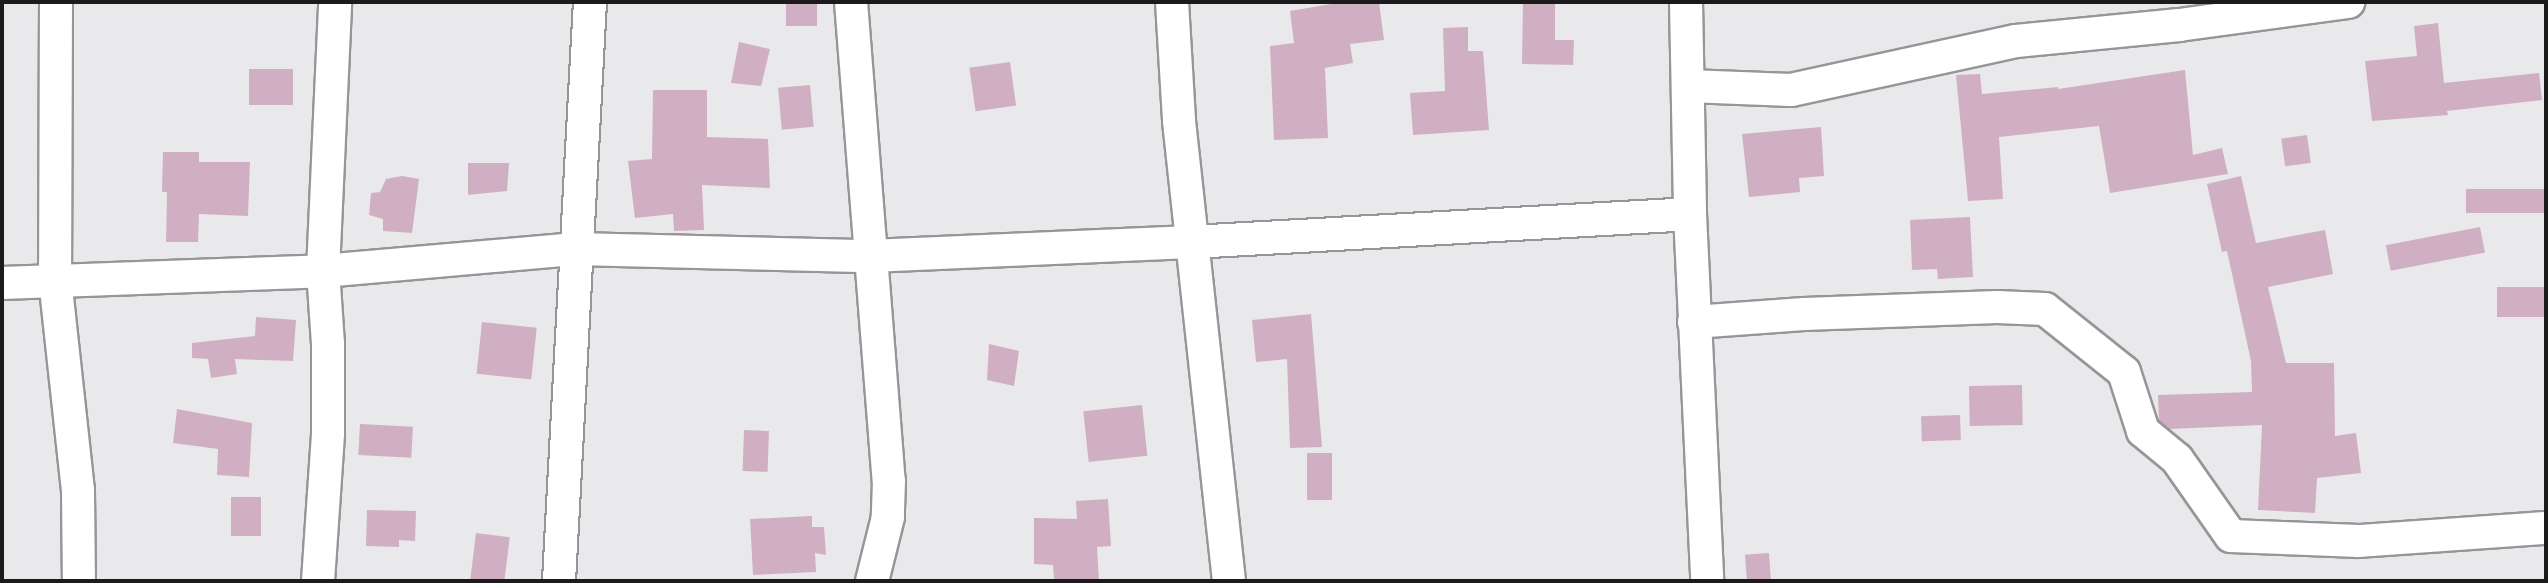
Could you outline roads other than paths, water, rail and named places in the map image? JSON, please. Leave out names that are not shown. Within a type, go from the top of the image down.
[{"type":"street","points":[[56,2],[55,279],[78,491],[79,581]]},
{"type":"street","points":[[318,581],[328,433],[328,344],[323,271],[335,2]]},
{"type":"street","points":[[559,581],[590,2]]},
{"type":"street","points":[[851,2],[869,256],[889,481],[888,517],[872,581]]},
{"type":"street","points":[[1172,2],[1179,121],[1229,581]]},
{"type":"street","points":[[1686,2],[1690,214],[1707,581]]},
{"type":"street","points":[[1688,86],[1791,90],[2016,41],[2179,25],[2348,2]]},
{"type":"street","points":[[2,282],[323,271],[576,248],[869,256],[1192,242],[1690,214]]},
{"type":"street","points":[[1694,322],[1956,308],[2045,309],[2124,372],[2143,431],[2177,459],[2231,536],[2359,541],[2546,528]]}]
